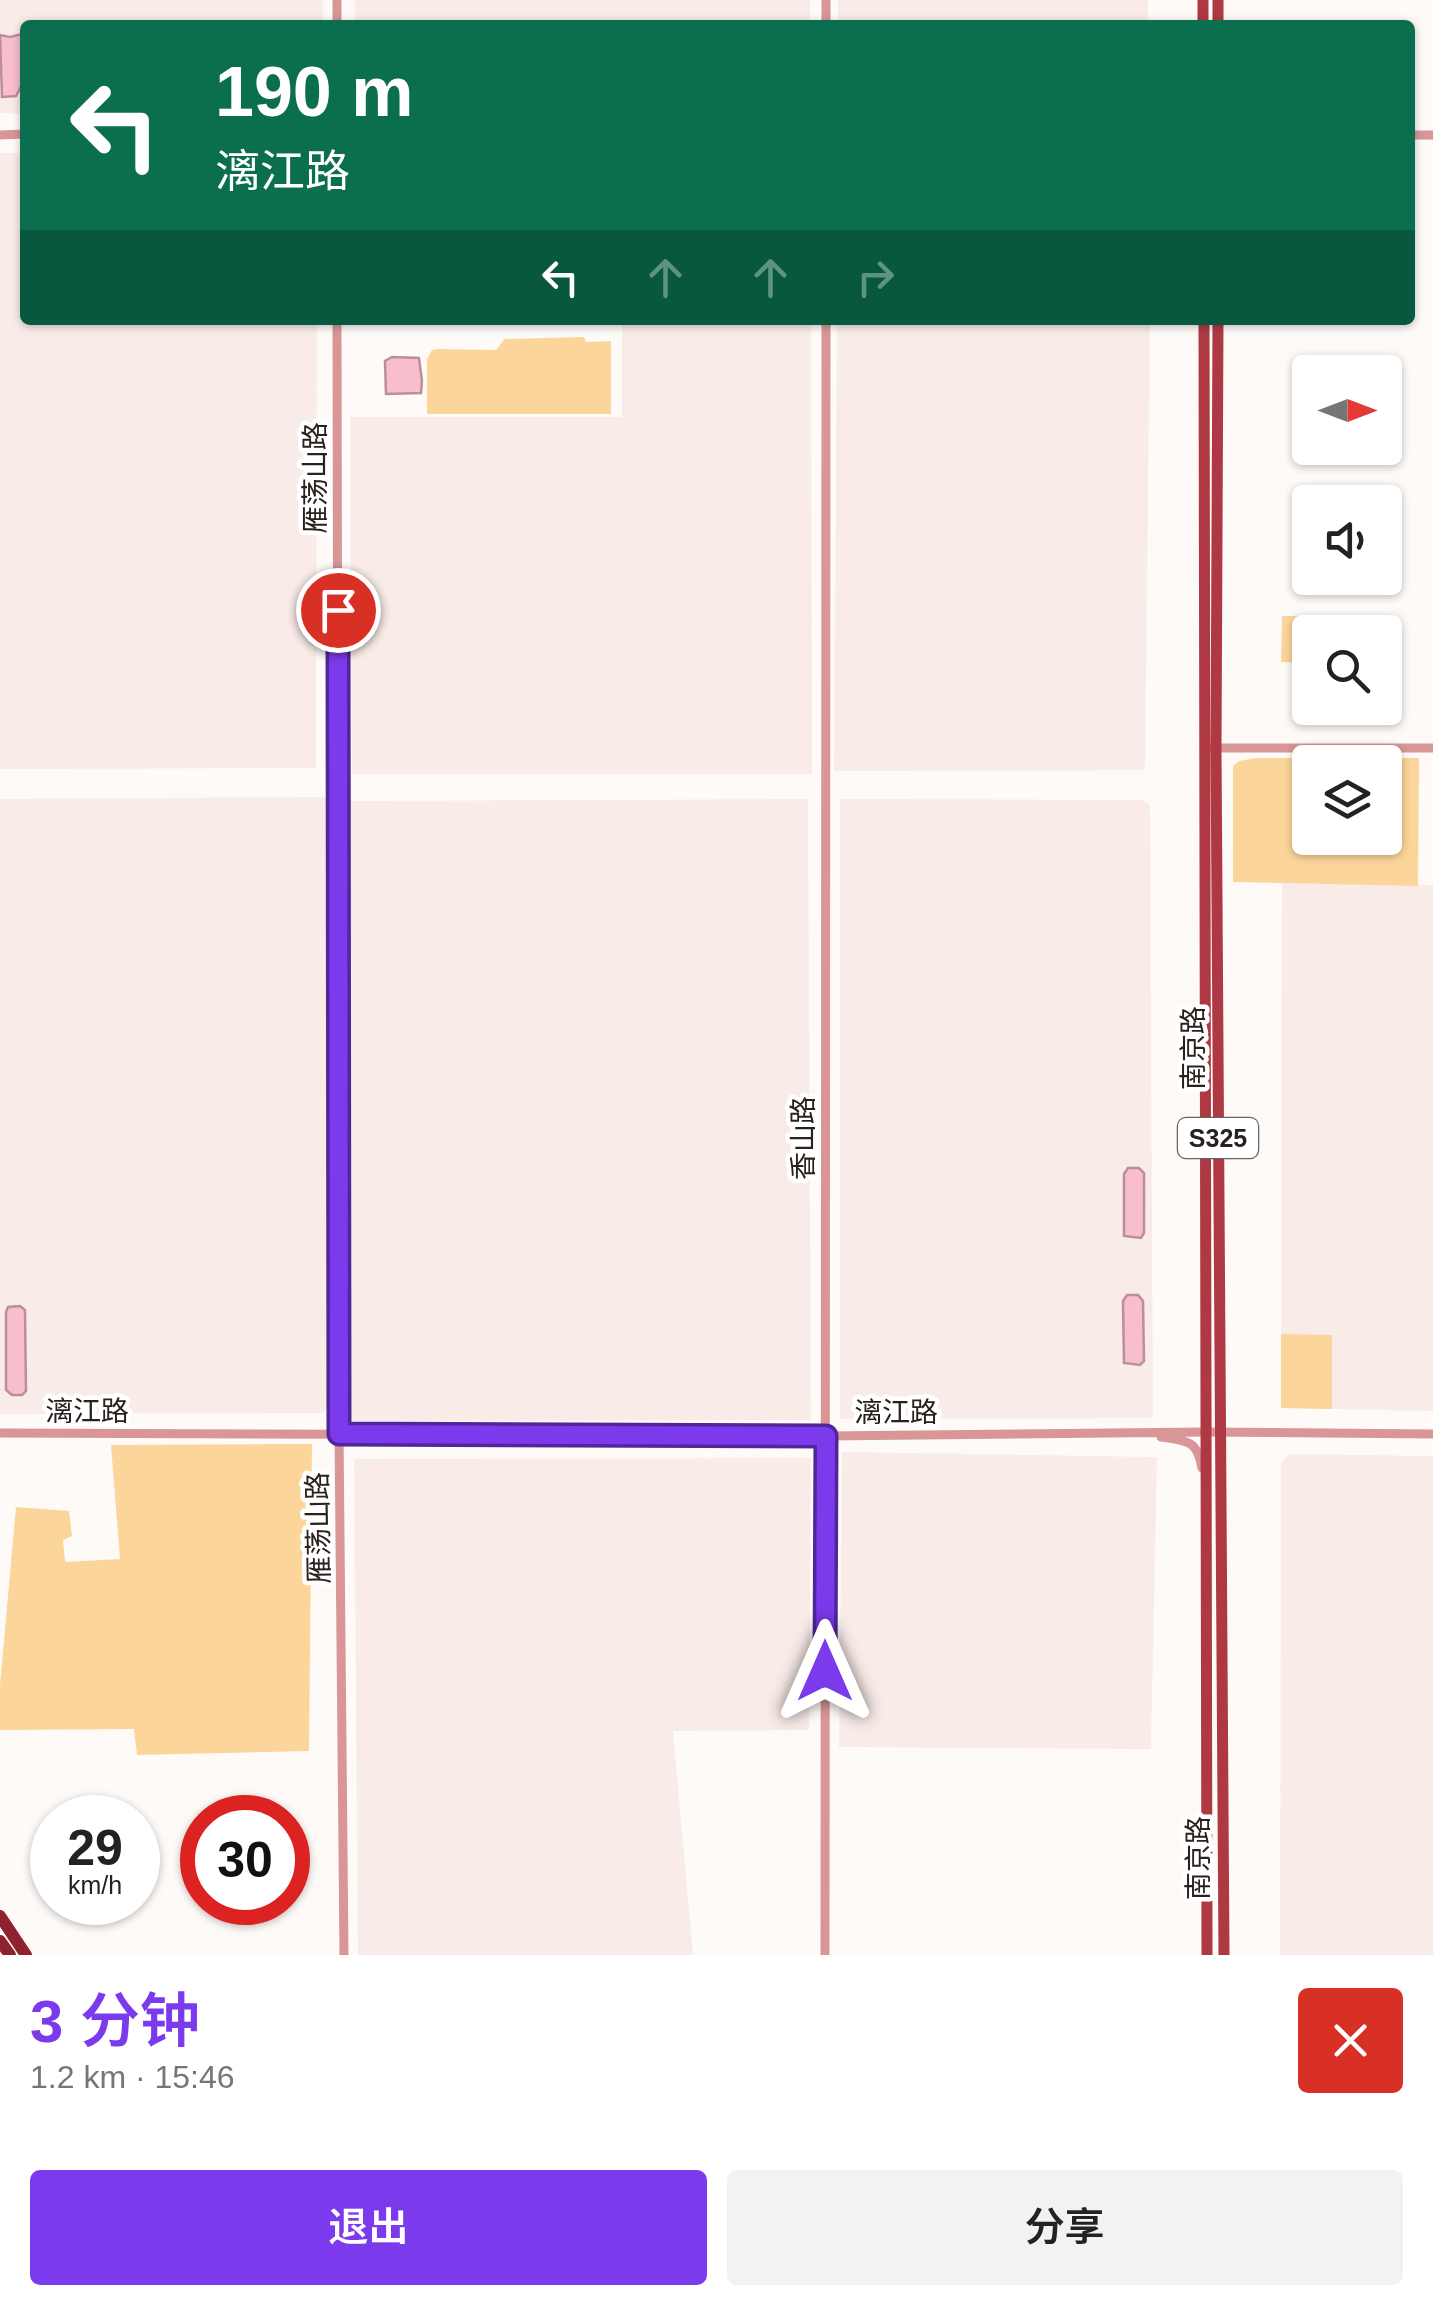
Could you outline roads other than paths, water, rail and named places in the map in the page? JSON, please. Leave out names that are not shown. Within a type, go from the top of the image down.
[{"type":"highway","points":[[0,1916],[26,1955]]},
{"type":"highway","points":[[0,1941],[10,1955]]},
{"type":"main road","name":"南京路","points":[[1204,325],[1224,1955]]},
{"type":"main road","name":"南京路","points":[[1207,1955],[1205,1432],[1218,325]]},
{"type":"street","name":"雁荡山路","points":[[338,325],[339,1434],[344,1955]]},
{"type":"street","name":"香山路","points":[[825,1955],[826,325]]},
{"type":"street","points":[[1210,748],[1433,748]]},
{"type":"street","name":"漓江路","points":[[0,1433],[1433,1434]]},
{"type":"street","points":[[1124,1433],[1189,1442],[1199,1452],[1205,1482]]}]
